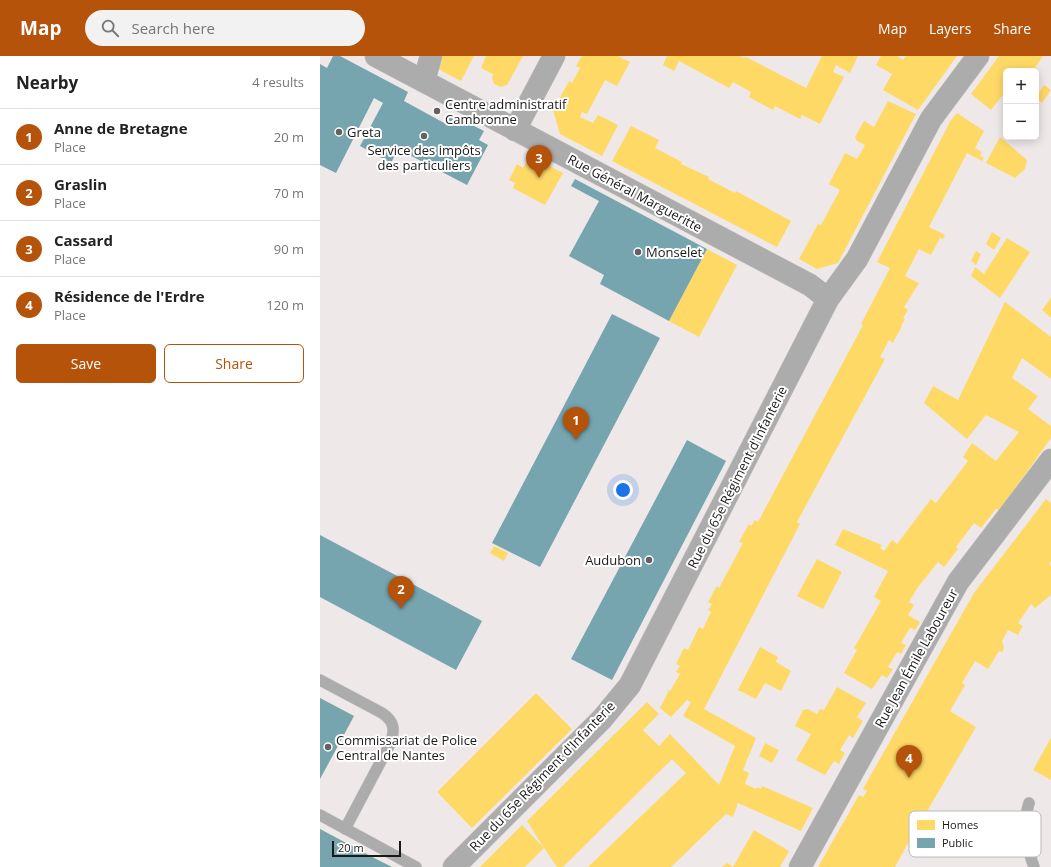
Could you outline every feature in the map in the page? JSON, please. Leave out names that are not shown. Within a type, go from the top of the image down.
[{"type":"street","name":"Rue Général Margueritte","points":[[376,56],[810,285],[828,299]]},
{"type":"street","points":[[424,81],[430,56]]},
{"type":"street","points":[[515,130],[554,56]]},
{"type":"street","name":"Rue du 65e Régiment d'Infanterie","points":[[454,867],[602,719],[630,684],[828,299],[857,259],[931,119],[978,56]]},
{"type":"street","name":"Rue Jean Émile Laboureur","points":[[800,867],[958,582],[1051,460]]},
{"type":"lane","points":[[320,680],[382,713],[389,718],[393,724],[394,732],[392,742],[346,829]]},
{"type":"lane","points":[[1027,811],[1029,803]]},
{"type":"lane","points":[[320,815],[416,867]]},
{"type":"lane","points":[[1031,857],[1034,867]]},
{"type":"building: Homes","points":[[434,56],[474,56],[461,81],[432,66]]},
{"type":"building: Homes","points":[[486,56],[523,56],[507,85],[501,87],[494,84],[492,78],[493,74],[481,68]]},
{"type":"building: Homes","points":[[582,56],[618,56],[630,62],[617,86],[605,80],[587,114],[582,112],[580,117],[593,123],[598,115],[618,125],[602,156],[560,134],[553,110],[569,81],[572,83],[580,68],[576,66]]},
{"type":"building: Homes","points":[[667,56],[746,57],[806,88],[822,56],[858,56],[850,73],[836,65],[833,72],[844,77],[820,124],[802,115],[800,119],[775,106],[773,110],[749,97],[751,92],[733,82],[729,88],[679,61],[674,71],[663,65]]},
{"type":"building: Homes","points":[[881,56],[897,56],[903,60],[906,56],[957,56],[918,110],[883,90],[892,74],[876,65]]},
{"type":"building: Homes","points":[[999,56],[1043,56],[1035,68],[1003,68],[1003,95],[991,110],[971,94]]},
{"type":"building: Homes","points":[[1044,85],[1051,90],[1042,103],[1039,100],[1039,92]]},
{"type":"building: Homes","points":[[888,101],[916,114],[838,263],[817,269],[799,259],[818,224],[821,225],[840,190],[829,184],[845,153],[857,159],[865,145],[857,141],[855,137],[864,121],[874,127]]},
{"type":"building: Homes","points":[[957,113],[984,131],[975,148],[982,152],[980,156],[984,158],[982,161],[967,153],[929,227],[945,235],[943,239],[940,238],[931,255],[919,249],[905,276],[919,283],[904,307],[908,310],[903,318],[905,319],[902,326],[893,343],[889,340],[880,357],[885,359],[797,522],[800,524],[704,709],[756,738],[743,770],[749,773],[745,784],[756,789],[757,787],[761,789],[762,786],[813,808],[801,831],[738,803],[733,817],[726,814],[671,867],[588,867],[686,773],[672,759],[563,867],[557,867],[527,821],[647,702],[659,714],[643,730],[659,746],[670,734],[719,785],[735,746],[683,716],[691,702],[687,700],[671,717],[660,708],[669,690],[670,691],[680,674],[676,672],[680,666],[676,664],[684,648],[688,650],[699,627],[703,629],[711,612],[708,610],[712,604],[708,602],[717,586],[719,588],[743,543],[739,542],[749,524],[751,526],[755,520],[758,522],[863,325],[861,324],[890,268],[877,262],[951,120]]},
{"type":"building: Homes","points":[[631,126],[659,140],[655,148],[682,162],[681,164],[709,177],[708,179],[735,193],[736,191],[791,221],[777,247],[612,161]]},
{"type":"building: Homes","points":[[1000,137],[1027,160],[1025,169],[1015,178],[986,163]]},
{"type":"building: Homes","points":[[530,156],[563,173],[545,205],[513,188],[515,183],[509,180],[517,164],[523,168]]},
{"type":"building: Homes","points":[[992,232],[1001,238],[994,250],[986,244]]},
{"type":"building: Homes","points":[[1007,238],[1030,252],[1000,298],[971,276],[975,267],[984,274]]},
{"type":"building: Homes","points":[[707,249],[737,265],[699,337],[669,321]]},
{"type":"building: Homes","points":[[976,251],[981,254],[976,265],[971,261]]},
{"type":"building: Homes","points":[[1051,298],[1051,318],[1042,310]]},
{"type":"building: Homes","points":[[1005,302],[1051,337],[1051,379],[1022,358],[1012,378],[1038,396],[1028,409],[1051,426],[1051,438],[1002,507],[998,510],[996,509],[981,528],[974,523],[956,547],[958,549],[944,567],[938,562],[918,587],[909,602],[914,605],[908,615],[920,622],[915,630],[910,628],[901,643],[906,645],[901,654],[897,652],[888,667],[893,669],[887,678],[882,675],[872,689],[844,673],[857,650],[854,648],[881,601],[874,597],[888,571],[835,545],[843,529],[882,545],[880,548],[884,551],[892,540],[897,544],[931,499],[936,503],[968,461],[963,457],[972,443],[996,461],[1019,432],[986,415],[967,439],[924,403],[933,386],[958,400]]},
{"type":"building: Homes","points":[[1046,499],[1051,503],[1051,561],[1049,564],[1051,565],[1051,595],[1035,608],[1031,604],[1018,623],[1023,626],[1018,635],[1008,630],[1002,641],[1004,648],[1002,652],[999,651],[988,669],[975,661],[962,683],[965,685],[950,711],[976,727],[927,811],[909,811],[909,844],[895,867],[818,867],[859,795],[863,797],[867,791],[863,789],[864,787],[974,593]]},
{"type":"building: Homes","points":[[494,546],[508,553],[504,561],[490,553]]},
{"type":"building: Homes","points":[[817,559],[842,572],[823,609],[797,596]]},
{"type":"building: Homes","points":[[760,647],[778,657],[776,662],[791,671],[781,691],[765,683],[756,699],[738,690]]},
{"type":"building: Homes","points":[[837,687],[866,703],[857,717],[863,721],[853,738],[849,735],[840,750],[845,753],[839,764],[834,761],[825,775],[796,760],[811,734],[795,726],[803,710],[808,709],[817,714],[820,709],[824,710]]},
{"type":"building: Homes","points":[[536,693],[572,729],[472,828],[437,792]]},
{"type":"building: Homes","name":"Commissariat de Police Central de Nantes","points":[[320,698],[354,716],[320,779]]},
{"type":"building: Homes","points":[[1051,738],[1051,780],[1033,770]]},
{"type":"building: Homes","points":[[765,743],[779,750],[772,763],[759,756]]},
{"type":"building: Homes","points":[[522,825],[544,848],[525,867],[480,867]]},
{"type":"building: Homes","points":[[320,829],[376,859],[392,867],[320,867]]},
{"type":"building: Homes","points":[[754,830],[789,851],[780,867],[733,867]]},
{"type":"building: Homes","points":[[727,863],[733,867],[722,867]]},
{"type":"building: Public","points":[[333,56],[340,56],[408,92],[404,101],[446,124],[451,114],[484,131],[479,140],[488,145],[467,185],[398,149],[391,163],[360,146],[383,103],[374,98],[336,173],[320,165],[320,64],[327,68]]},
{"type":"building: Public","name":"Monselet","points":[[575,179],[707,249],[669,321],[600,284],[604,275],[569,256],[599,201],[571,186]]},
{"type":"building: Public","points":[[612,314],[660,338],[540,567],[492,543]]},
{"type":"building: Public","name":"Audubon","points":[[687,440],[726,461],[612,680],[571,659]]},
{"type":"building: Public","points":[[320,535],[482,621],[456,670],[320,597]]},
{"type":"building: Public","name":"Commissariat de Police Central de Nantes","points":[[320,698],[354,716],[320,779]]},
{"type":"building: Public","points":[[320,829],[376,859],[392,867],[320,867]]},
{"type":"place","name":"Centre administratif Cambronne","points":[[437,111]]},
{"type":"place","name":"Greta","points":[[339,132]]},
{"type":"place","name":"Service des impôts des particuliers","points":[[424,136]]},
{"type":"place","name":"Cassard","points":[[539,178]]},
{"type":"place","name":"Monselet","points":[[638,252]]},
{"type":"place","name":"Anne de Bretagne","points":[[576,440]]},
{"type":"place","name":"Audubon","points":[[649,560]]},
{"type":"place","name":"Graslin","points":[[401,609]]},
{"type":"place","name":"Commissariat de Police Central de Nantes","points":[[328,747]]},
{"type":"place","name":"Résidence de l'Erdre","points":[[909,778]]}]
